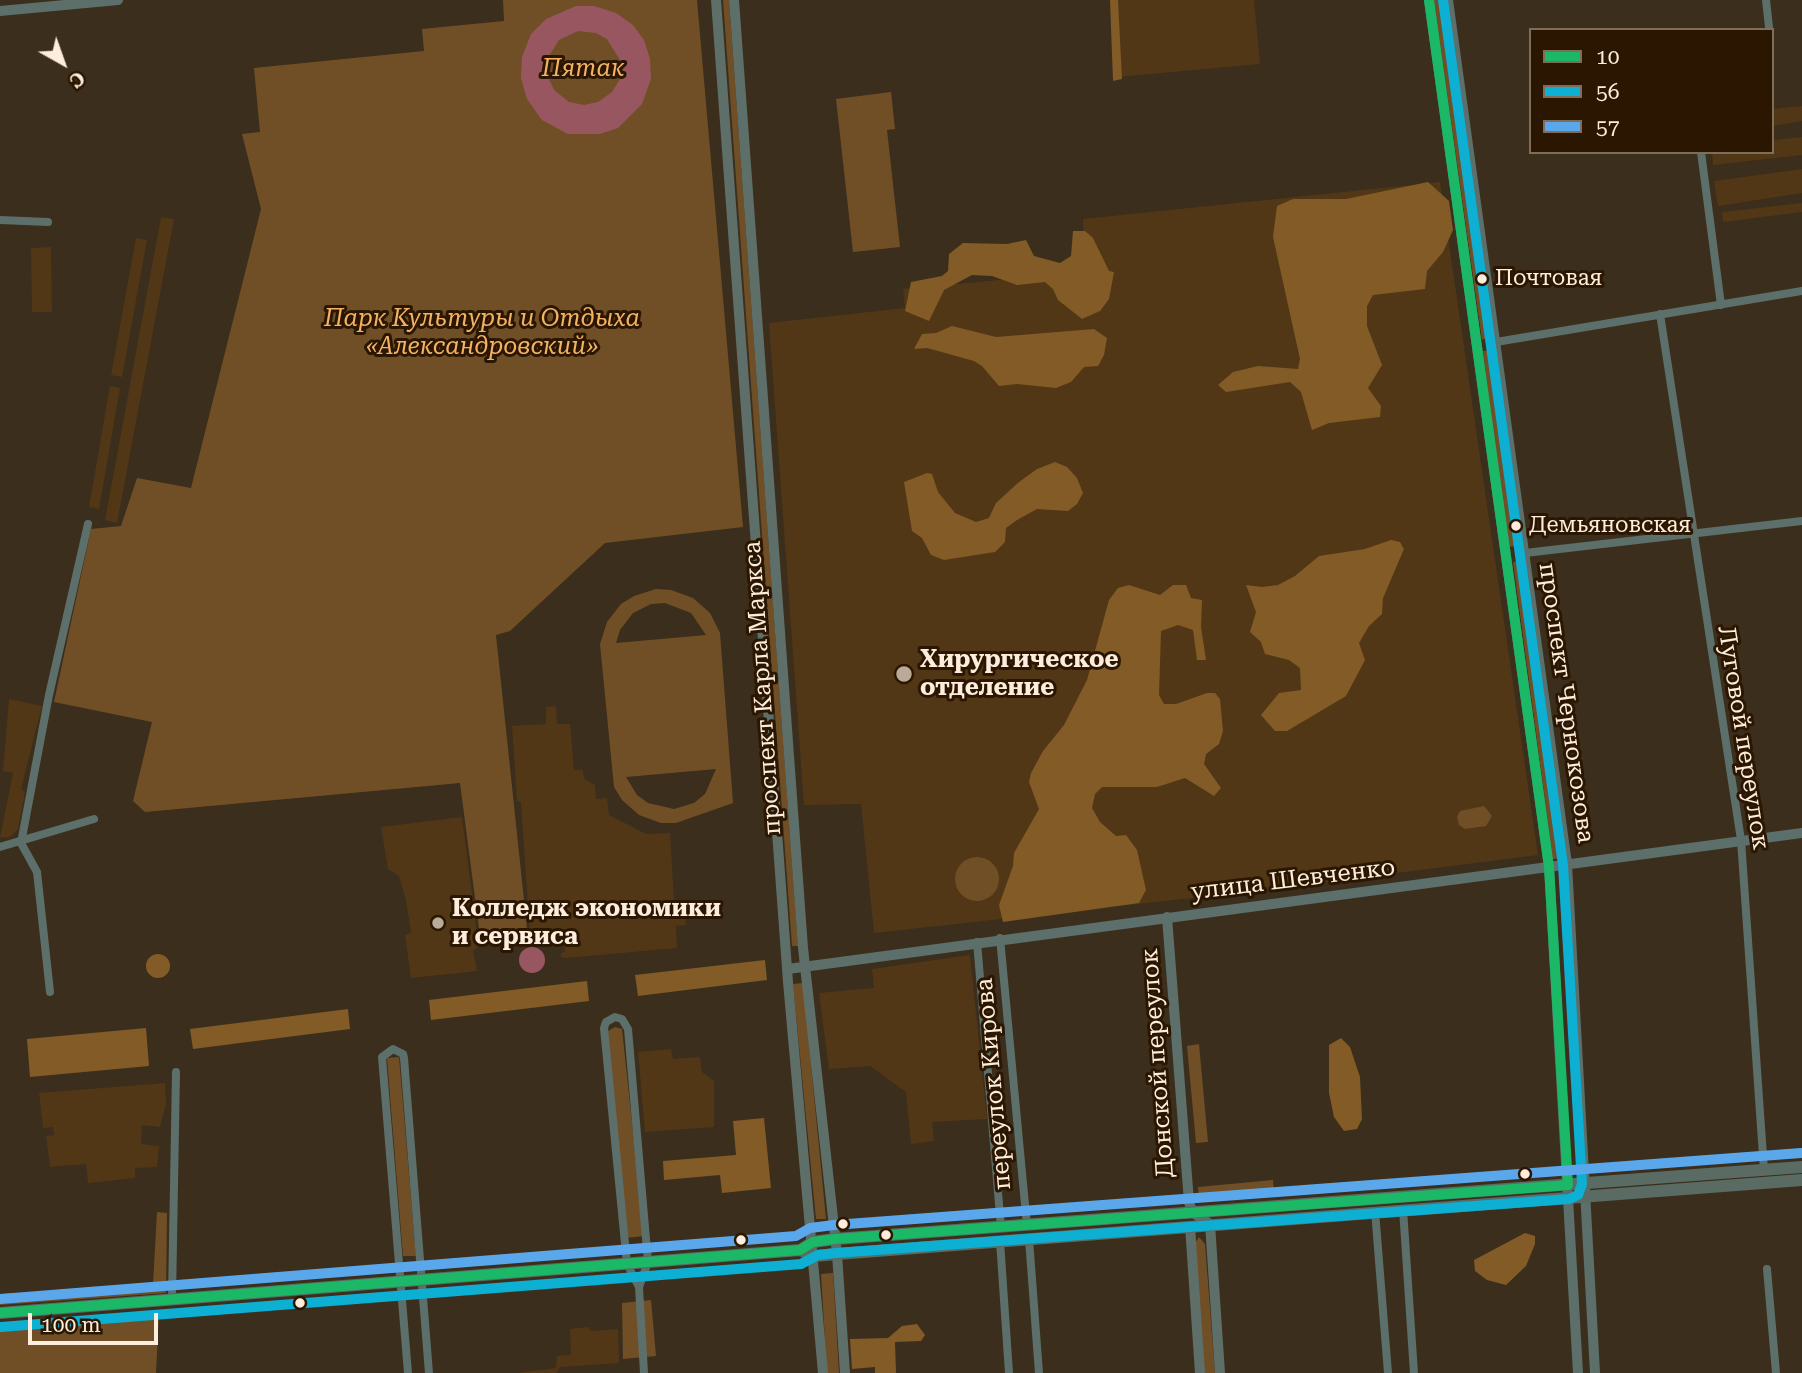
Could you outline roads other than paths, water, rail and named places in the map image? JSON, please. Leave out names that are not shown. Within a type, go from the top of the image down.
[{"type":"main road","name":"проспект Карла Маркса","points":[[716,0],[788,969],[822,1373]]},
{"type":"main road","name":"проспект Карла Маркса","points":[[734,0],[804,967],[837,1254],[845,1373]]},
{"type":"main road","points":[[1586,1190],[1802,1167]]},
{"type":"main road","points":[[800,1250],[814,1256],[837,1254],[1192,1212],[1802,1180]]},
{"type":"main road","points":[[1028,1232],[1190,1226],[1403,1209],[1568,1191]]},
{"type":"main road","name":"Донской переулок","points":[[1192,1212],[1190,1226],[1200,1373]]},
{"type":"main road","points":[[1210,1224],[1220,1373]]},
{"type":"main road","points":[[0,1312],[800,1250],[813,1242],[835,1240],[1000,1235]]},
{"type":"street","points":[[0,11],[118,0]]},
{"type":"street","name":"проспект Чернокозова","points":[[1429,0],[1549,867],[1578,1373]]},
{"type":"street","name":"проспект Чернокозова","points":[[1448,0],[1567,864],[1595,1373]]},
{"type":"street","points":[[1766,0],[1769,27]]},
{"type":"street","points":[[1701,154],[1721,306]]},
{"type":"street","points":[[0,220],[48,222]]},
{"type":"street","points":[[1496,342],[1802,291]]},
{"type":"street","name":"Луговой переулок","points":[[1660,314],[1741,840],[1764,1170]]},
{"type":"street","points":[[1525,553],[1802,521]]},
{"type":"street","points":[[50,992],[37,872],[20,844],[49,695],[88,524]]},
{"type":"street","points":[[0,847],[20,844],[94,819]]},
{"type":"street","name":"улица Шевченко","points":[[788,969],[1802,833]]},
{"type":"street","name":"Донской переулок","points":[[1167,917],[1192,1212]]},
{"type":"street","name":"переулок Кирова","points":[[1000,939],[1039,1373]]},
{"type":"street","name":"переулок Кирова","points":[[976,942],[1009,1373]]},
{"type":"street","points":[[639,1287],[627,1264],[604,1028],[606,1022],[614,1017],[622,1019],[628,1029],[648,1262],[639,1287],[644,1373]]},
{"type":"street","points":[[408,1373],[382,1058],[393,1049],[403,1054],[404,1058],[429,1373]]},
{"type":"street","points":[[172,1298],[177,1072]]},
{"type":"street","points":[[1403,1209],[1414,1373]]},
{"type":"street","points":[[1375,1211],[1388,1373]]},
{"type":"street","points":[[1192,1212],[1210,1224]]},
{"type":"street","points":[[1767,1269],[1776,1373]]},
{"type":"place","name":"Почтовая","points":[[1482,279]]},
{"type":"place","name":"Демьяновская","points":[[1516,526]]},
{"type":"place","name":"Хирургическое отделение","points":[[904,674]]},
{"type":"place","name":"Колледж экономики и сервиса","points":[[438,923]]},
{"type":"park label","name":"Пятак","points":[[583,69]]},
{"type":"park label","name":"Парк Культуры и Отдыха «Александровский»","points":[[482,333]]}]
